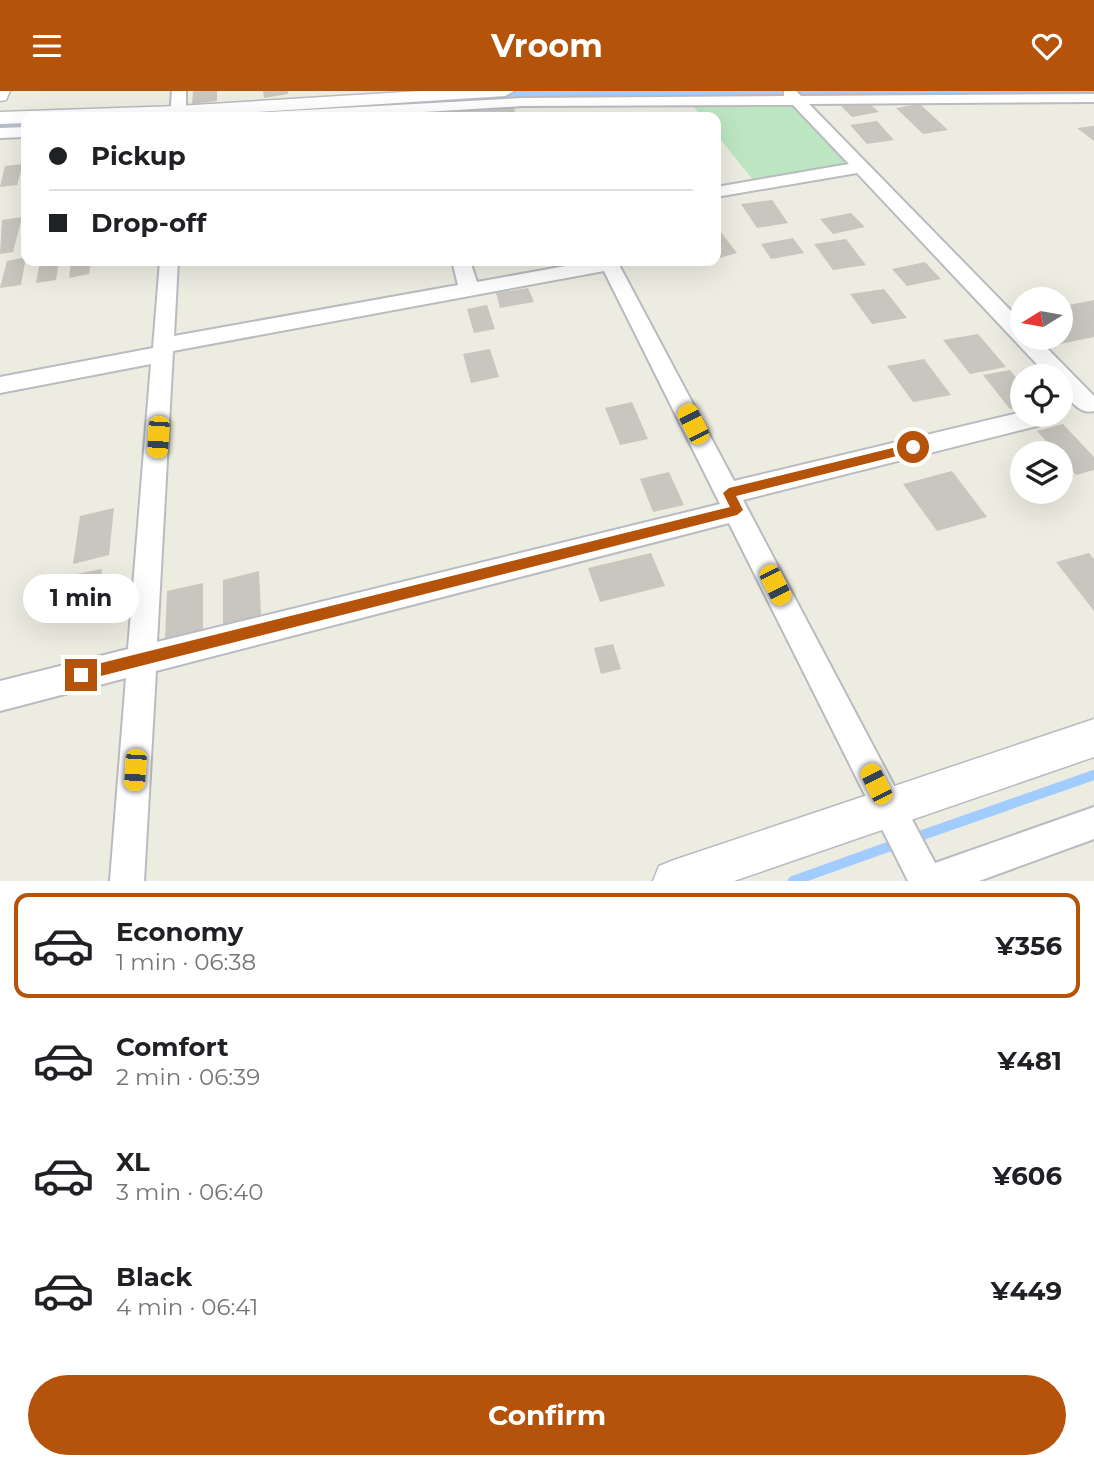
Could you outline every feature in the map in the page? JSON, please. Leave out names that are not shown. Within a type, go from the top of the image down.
[{"type":"street","points":[[178,112],[179,91]]},
{"type":"street","points":[[214,112],[518,95],[1094,97]]},
{"type":"street","points":[[418,112],[518,95]]},
{"type":"street","points":[[518,95],[528,112]]},
{"type":"street","points":[[793,96],[1010,322]]},
{"type":"street","points":[[0,118],[21,118]]},
{"type":"street","points":[[0,133],[21,132]]},
{"type":"street","points":[[721,191],[861,167]]},
{"type":"street","points":[[127,881],[169,266]]},
{"type":"street","points":[[462,266],[469,289]]},
{"type":"street","points":[[0,385],[164,349],[587,266]]},
{"type":"street","points":[[610,266],[926,881]]},
{"type":"street","points":[[1037,350],[1091,403]]},
{"type":"street","points":[[1073,408],[1091,403]]},
{"type":"street","points":[[0,696],[733,502],[1010,425]]},
{"type":"street","points":[[674,881],[1094,738]]},
{"type":"street","points":[[931,881],[1094,823]]},
{"type":"green space","points":[[506,91],[1094,91],[1094,97],[788,99],[861,167],[758,186],[721,140],[721,112],[698,112],[688,100],[523,102],[363,112],[178,112]]},
{"type":"green space","points":[[21,117],[21,132],[0,133],[0,118]]},
{"type":"building","points":[[193,91],[217,91],[217,101],[192,104]]},
{"type":"building","points":[[263,91],[288,91],[288,94],[264,98]]},
{"type":"building","points":[[868,102],[879,112],[852,117],[841,106]]},
{"type":"building","points":[[920,104],[948,130],[923,134],[896,108]]},
{"type":"building","points":[[513,106],[515,112],[448,112]]},
{"type":"building","points":[[877,121],[894,140],[867,144],[850,125]]},
{"type":"building","points":[[1093,126],[1094,141],[1077,128]]},
{"type":"building","points":[[21,164],[17,185],[0,187],[5,166]]},
{"type":"building","points":[[772,200],[788,223],[757,228],[741,204]]},
{"type":"building","points":[[851,213],[865,227],[833,234],[820,219]]},
{"type":"building","points":[[21,217],[13,252],[0,254],[2,220]]},
{"type":"building","points":[[721,232],[737,253],[721,258]]},
{"type":"building","points":[[793,238],[804,253],[771,259],[761,244]]},
{"type":"building","points":[[846,239],[866,265],[833,270],[814,244]]},
{"type":"building","points":[[21,258],[21,266],[24,266],[21,285],[0,288],[7,261]]},
{"type":"building","points":[[925,262],[941,279],[907,286],[892,269]]},
{"type":"building","points":[[39,266],[58,266],[56,280],[36,283]]},
{"type":"building","points":[[70,266],[90,266],[89,274],[69,278]]},
{"type":"building","points":[[528,288],[534,302],[500,308],[496,293]]},
{"type":"building","points":[[884,289],[907,318],[872,324],[850,294]]},
{"type":"building","points":[[1094,300],[1094,337],[1073,341],[1073,304]]},
{"type":"building","points":[[487,305],[495,329],[474,333],[467,309]]},
{"type":"building","points":[[978,334],[1006,367],[970,374],[943,340]]},
{"type":"building","points":[[490,349],[499,377],[471,383],[463,354]]},
{"type":"building","points":[[924,359],[951,395],[913,402],[887,366]]},
{"type":"building","points":[[1010,370],[1010,409],[983,375]]},
{"type":"building","points":[[632,402],[648,439],[620,445],[605,408]]},
{"type":"building","points":[[1066,427],[1094,457],[1094,470],[1076,475],[1073,472],[1073,441],[1046,441],[1037,431]]},
{"type":"building","points":[[952,471],[987,517],[937,531],[903,484]]},
{"type":"building","points":[[669,472],[684,505],[653,512],[640,479]]},
{"type":"building","points":[[114,508],[109,555],[73,564],[80,516]]},
{"type":"building","points":[[651,553],[665,586],[600,602],[588,568]]},
{"type":"building","points":[[1089,553],[1094,559],[1094,611],[1056,562]]},
{"type":"building","points":[[102,569],[100,586],[47,597],[50,579]]},
{"type":"building","points":[[259,571],[261,615],[223,625],[223,580]]},
{"type":"building","points":[[203,583],[203,632],[165,641],[167,591]]},
{"type":"building","points":[[613,644],[621,669],[601,674],[594,648]]},
{"type":"waterway","points":[[283,112],[541,97],[1094,93]]},
{"type":"waterway","points":[[0,127],[21,126]]},
{"type":"waterway","points":[[911,839],[1094,775]]},
{"type":"waterway","points":[[793,881],[899,843]]},
{"type":"route","points":[[81,675],[737,510],[729,493],[913,447]]}]
